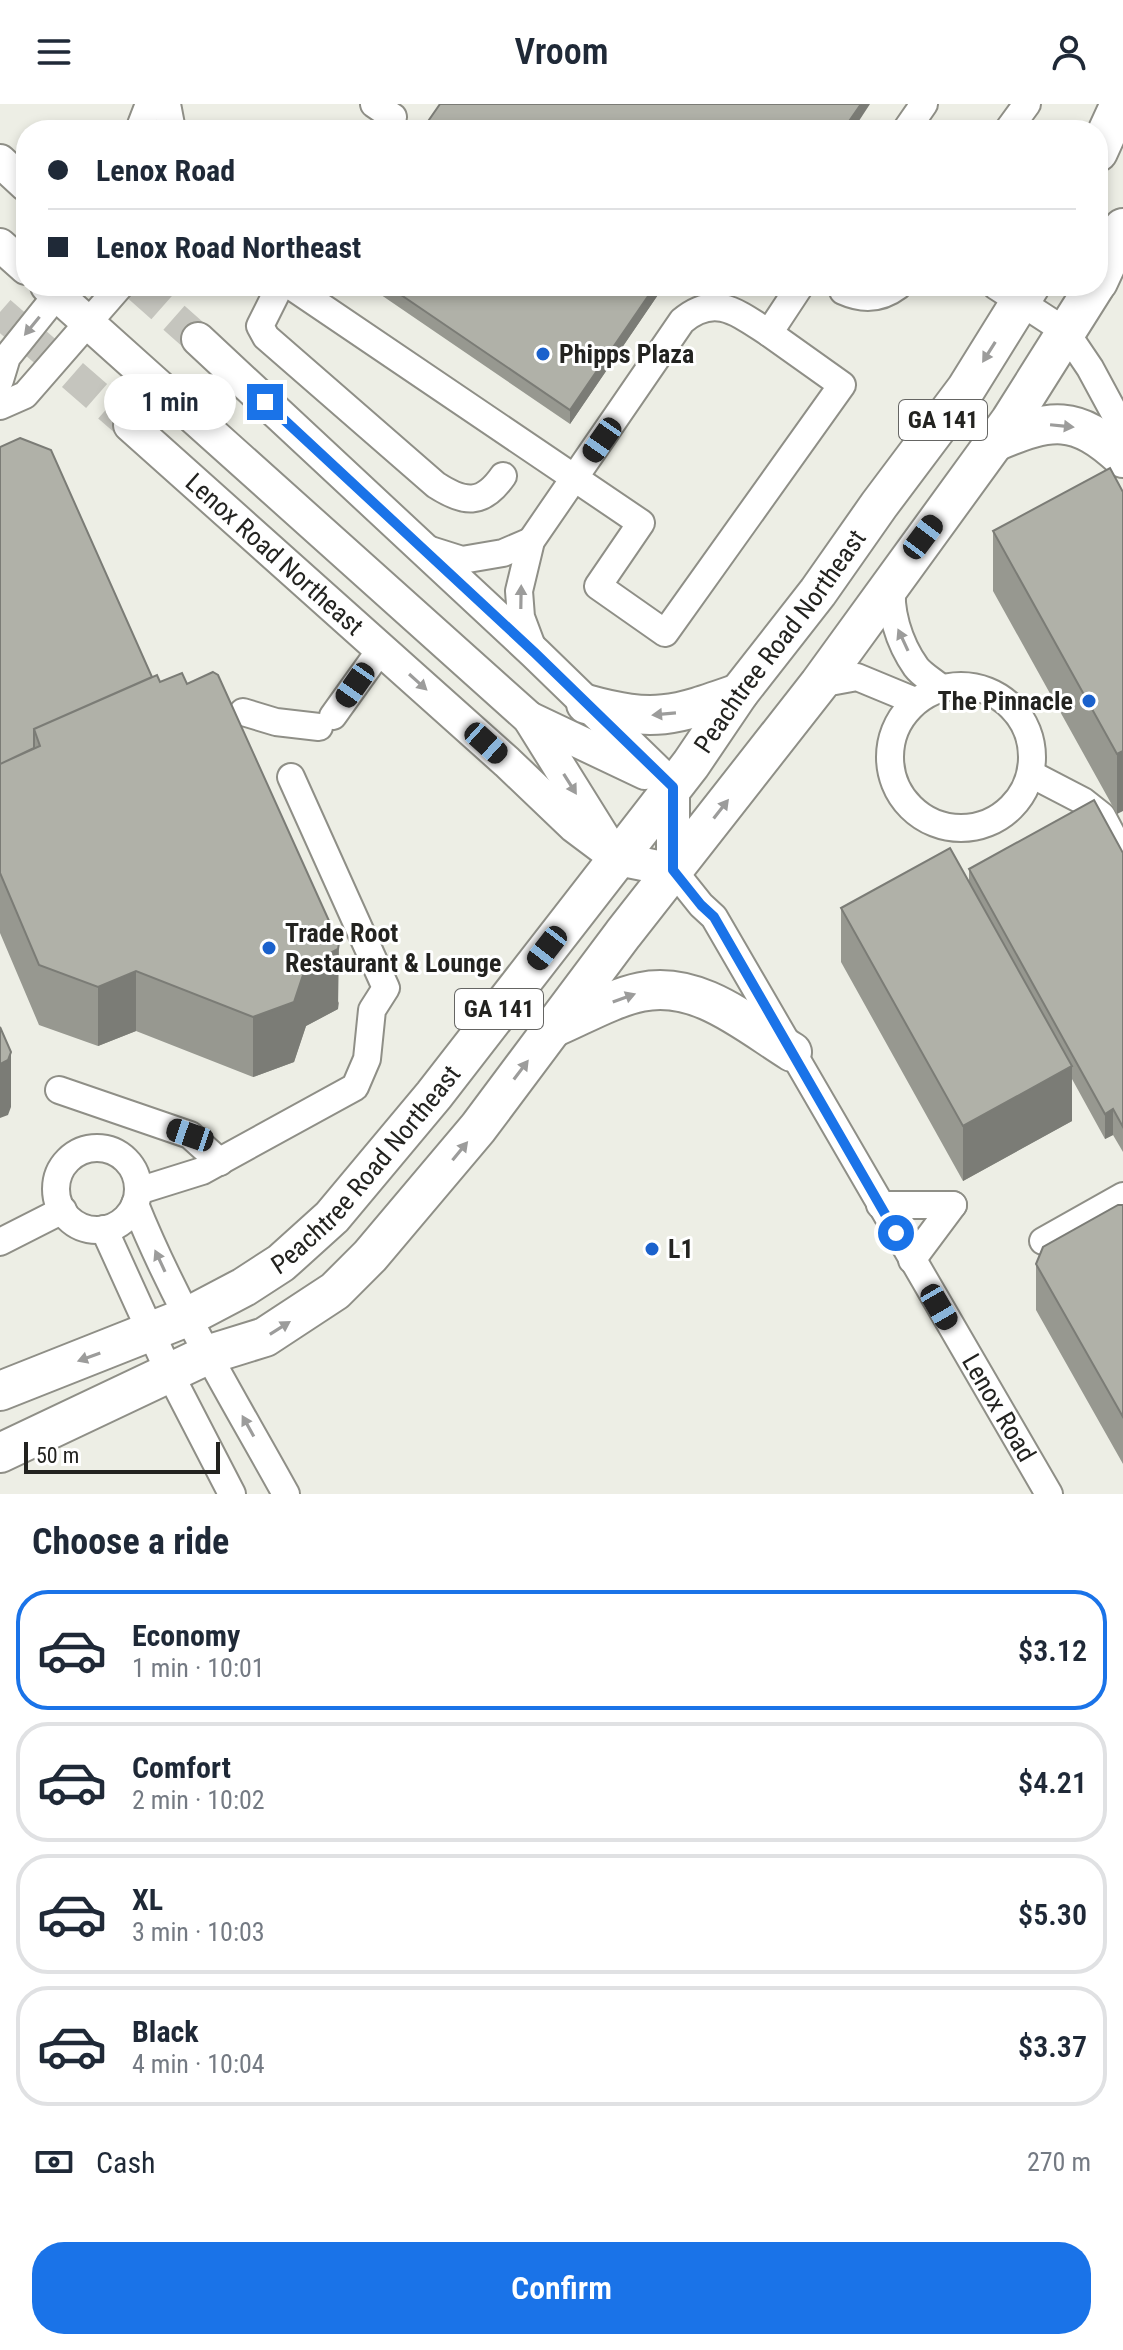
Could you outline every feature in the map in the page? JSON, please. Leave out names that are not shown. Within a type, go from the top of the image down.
[{"type":"highway","points":[[1108,130],[1120,104]]},
{"type":"highway","name":"Peachtree Road Northeast","points":[[1108,260],[1123,228]]},
{"type":"highway","name":"Peachtree Road Northeast","points":[[0,1391],[187,1317],[281,1263],[332,1217],[434,1095],[618,859],[729,711],[739,693],[818,592],[966,389],[1013,296]]},
{"type":"highway","name":"Peachtree Road Northeast","points":[[207,1355],[265,1337],[335,1291],[424,1195],[819,684],[995,442],[1089,296]]},
{"type":"highway","points":[[995,442],[1032,426],[1055,423],[1085,429],[1123,458]]},
{"type":"highway","points":[[586,704],[625,714],[668,716],[739,693]]},
{"type":"highway","points":[[553,1028],[641,992],[671,989],[707,999],[792,1052]]},
{"type":"highway","name":"GA 141","points":[[0,1453],[207,1355]]},
{"type":"main road","points":[[0,161],[16,176]]},
{"type":"main road","points":[[0,245],[16,259]]},
{"type":"main road","points":[[63,296],[529,718],[618,859]]},
{"type":"main road","points":[[198,339],[535,653],[673,787],[673,870]]},
{"type":"main road","name":"Lenox Road Northeast","points":[[130,425],[507,762],[574,826],[618,859],[673,870]]},
{"type":"main road","points":[[529,718],[673,787]]},
{"type":"street","points":[[374,104],[393,117],[391,120]]},
{"type":"street","points":[[0,380],[7,357],[51,296]]},
{"type":"street","points":[[0,406],[25,395],[111,296]]},
{"type":"street","points":[[275,296],[260,326],[266,337],[436,485],[451,494],[473,498],[485,496],[503,476]]},
{"type":"street","points":[[306,296],[575,478],[641,523],[598,586],[665,633],[842,385],[743,316],[722,307],[707,307],[693,312],[682,321],[575,478],[531,541],[519,591],[521,617],[535,653]]},
{"type":"street","points":[[769,333],[793,296]]},
{"type":"street","points":[[1020,296],[1065,331],[1090,368],[1123,429]]},
{"type":"street","points":[[422,547],[462,560],[503,553],[531,541]]},
{"type":"street","points":[[893,581],[890,598],[896,624],[917,668],[941,688]]},
{"type":"street","points":[[243,712],[276,722],[326,722],[381,649]]},
{"type":"street","points":[[819,684],[857,677],[915,701]]},
{"type":"street","points":[[962,685],[983,688],[1003,698],[1018,713],[1029,731],[1034,753],[1031,774],[1017,801],[993,821],[974,827],[953,828],[930,821],[910,808],[897,788],[890,765],[891,741],[900,719],[915,701],[941,688],[962,685]]},
{"type":"street","points":[[1031,774],[1083,801],[1102,816],[1123,856]]},
{"type":"street","points":[[286,1494],[187,1317],[137,1198],[132,1167],[124,1157],[100,1148],[87,1149],[76,1154],[59,1173],[57,1198],[71,1220],[82,1226],[104,1229],[119,1223],[137,1198],[220,1162],[355,1087],[367,1059],[372,1010],[386,988],[291,777]]},
{"type":"street","name":"Lenox Road","points":[[673,870],[714,917],[1049,1494]]},
{"type":"street","points":[[59,1090],[190,1135],[220,1162]]},
{"type":"street","points":[[1043,1241],[1123,1196]]},
{"type":"street","points":[[880,1205],[953,1205],[912,1260]]},
{"type":"street","points":[[0,1242],[63,1210]]},
{"type":"street","points":[[104,1229],[169,1372],[232,1494]]},
{"type":"building","points":[[440,104],[861,104],[850,120],[429,120]]},
{"type":"building","name":"Phipps Plaza","points":[[403,296],[648,296],[570,410]]},
{"type":"building","points":[[20,438],[51,450],[152,677],[34,729],[34,748],[0,764],[0,447]]},
{"type":"building","name":"The Pinnacle","points":[[1110,468],[1123,492],[1123,751],[1117,754],[993,531]]},
{"type":"building","points":[[213,672],[218,675],[339,943],[338,949],[306,966],[294,1002],[253,1017],[136,971],[98,987],[39,965],[0,873],[0,764],[40,746],[34,729],[157,675],[160,682],[182,673],[187,684]]},
{"type":"building","points":[[1094,800],[1123,853],[1123,1127],[1113,1109],[1105,1114],[969,869]]},
{"type":"building","points":[[950,848],[1072,1066],[963,1126],[841,908]]},
{"type":"building","points":[[0,1027],[11,1052],[8,1060],[0,1064]]},
{"type":"building","points":[[1123,1205],[1123,1417],[1036,1264],[1043,1247]]},
{"type":"tunnel","points":[[149,296],[198,339]]},
{"type":"tunnel","points":[[0,312],[130,425]]},
{"type":"place","name":"Phipps Plaza","points":[[543,354]]},
{"type":"place","name":"The Pinnacle","points":[[1089,701]]},
{"type":"place","name":"Trade Root Restaurant & Lounge","points":[[269,948]]},
{"type":"place","name":"L1","points":[[652,1249]]},
{"type":"route","points":[[265,402],[535,653],[673,787],[673,870],[714,917],[896,1233]]}]
